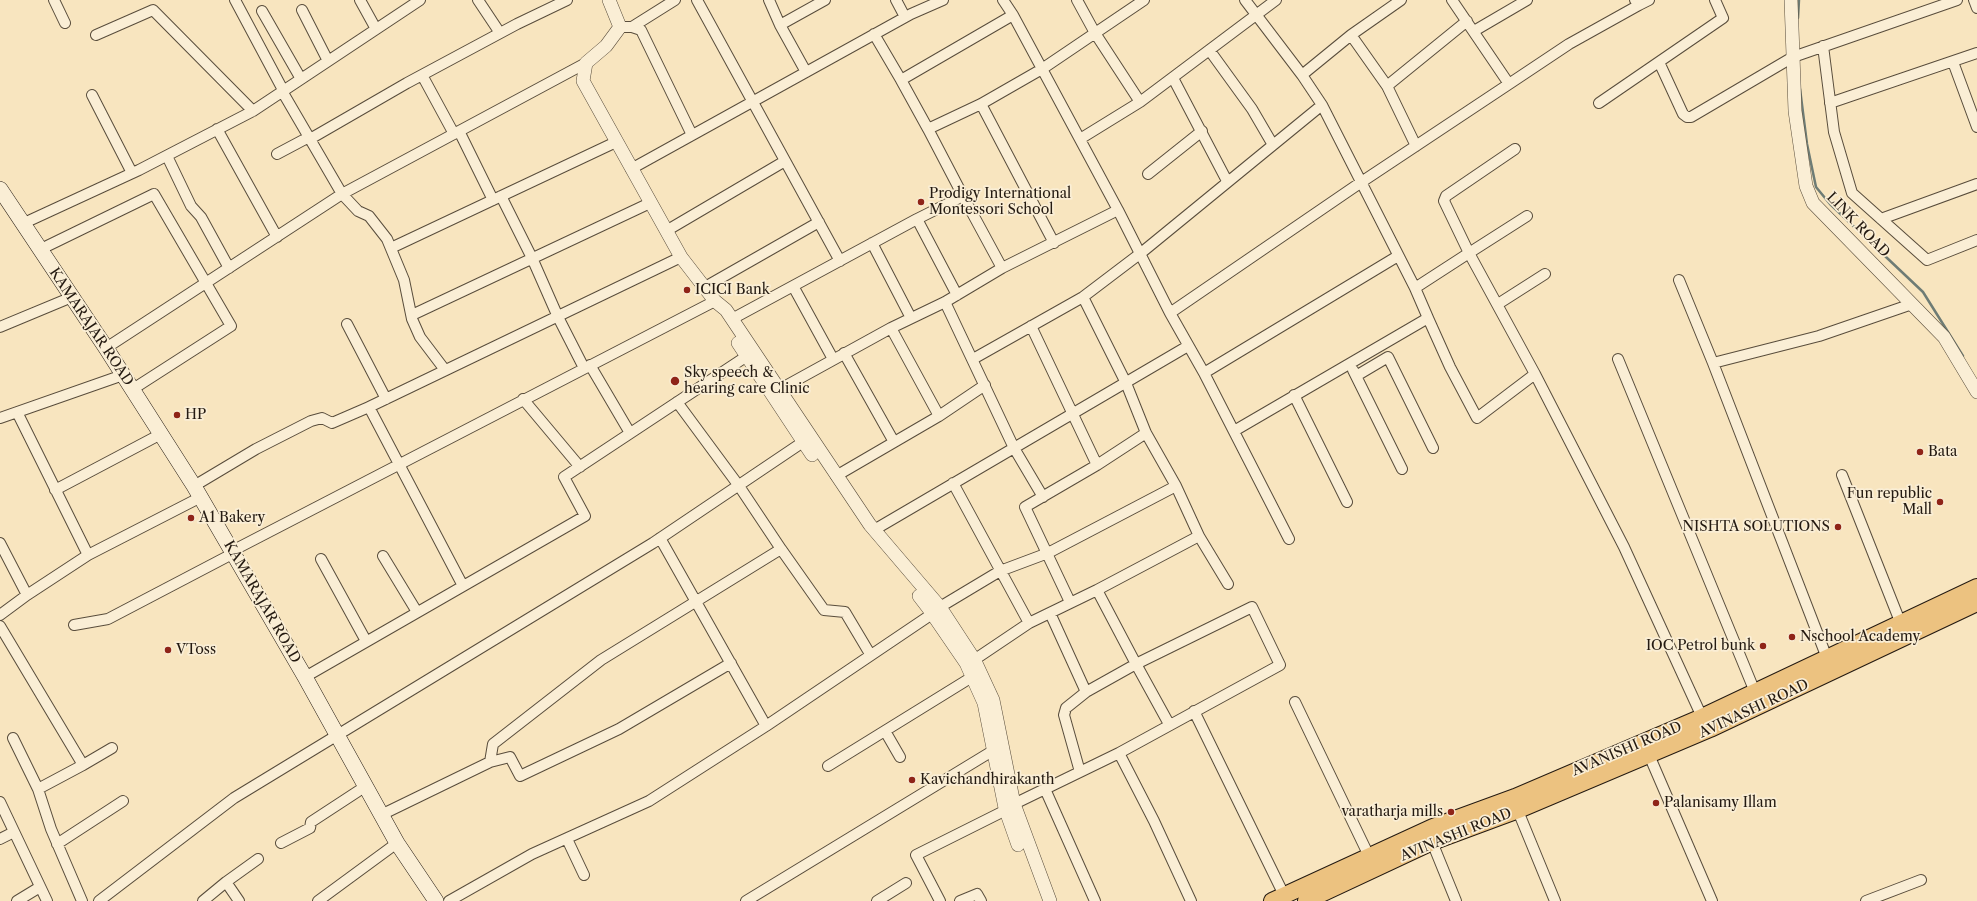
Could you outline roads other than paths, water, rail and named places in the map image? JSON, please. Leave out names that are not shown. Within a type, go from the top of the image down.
[{"type":"main road","name":"KAMARAJAR ROAD","points":[[0,189],[39,250],[133,389],[198,491],[305,677],[336,735],[383,814],[397,843],[436,901]]},
{"type":"main road","name":"AVANISHI ROAD","points":[[1278,898],[1433,826],[1514,797],[1702,717],[1977,587]]},
{"type":"main road","name":"AVINASHI ROAD","points":[[1306,901],[1432,842],[1518,810],[1649,755],[1810,683],[1977,603]]},
{"type":"street","points":[[54,0],[65,23]]},
{"type":"street","points":[[235,0],[282,91],[342,194],[358,211],[369,216],[387,239],[404,280],[412,315],[420,337],[445,370]]},
{"type":"street","points":[[22,224],[167,156],[253,111],[420,0]]},
{"type":"street","points":[[478,0],[500,33]]},
{"type":"street","points":[[277,154],[500,33],[567,0]]},
{"type":"street","points":[[609,0],[626,27],[641,30],[692,135]]},
{"type":"street","points":[[106,348],[342,194],[586,63],[626,27],[675,0]]},
{"type":"street","points":[[697,0],[840,261]]},
{"type":"street","points":[[769,0],[780,25],[806,72]]},
{"type":"street","points":[[780,25],[825,0]]},
{"type":"street","points":[[896,0],[905,17]]},
{"type":"street","points":[[631,169],[905,17],[943,0]]},
{"type":"street","points":[[1003,0],[1013,15],[1141,253],[1170,313],[1204,373],[1289,538]]},
{"type":"street","points":[[1077,0],[1140,102]]},
{"type":"street","points":[[928,129],[981,104],[1042,69],[1144,0]]},
{"type":"street","points":[[1245,0],[1302,75],[1322,105],[1360,183],[1415,288],[1450,367],[1477,418],[1535,374]]},
{"type":"street","points":[[1080,139],[1140,102],[1276,0]]},
{"type":"street","points":[[1302,75],[1351,36],[1401,0]]},
{"type":"street","points":[[1452,0],[1468,21],[1509,84]]},
{"type":"street","points":[[1474,31],[1527,0]]},
{"type":"street","points":[[1170,313],[1360,183],[1569,44],[1637,3],[1649,0]]},
{"type":"street","points":[[1599,103],[1723,18],[1715,0]]},
{"type":"street","name":"LINK ROAD","points":[[1791,0],[1796,56],[1795,111],[1806,186],[1813,203],[1944,337],[1977,392]]},
{"type":"street","points":[[1659,62],[1683,114],[1692,118],[1796,56],[1957,0]]},
{"type":"street","points":[[1974,0],[1977,8]]},
{"type":"street","points":[[362,1],[376,29]]},
{"type":"street","points":[[96,35],[153,10],[253,111]]},
{"type":"street","points":[[302,10],[328,61]]},
{"type":"street","points":[[262,11],[301,79]]},
{"type":"street","points":[[901,80],[1013,15]]},
{"type":"street","points":[[1387,86],[1468,21]]},
{"type":"street","points":[[874,34],[928,129],[1002,268]]},
{"type":"street","points":[[1351,36],[1387,86],[1416,146]]},
{"type":"street","points":[[1823,46],[1834,132],[1852,193],[1927,260],[1977,240]]},
{"type":"street","points":[[1210,50],[1252,109],[1273,145]]},
{"type":"street","points":[[1830,103],[1977,53]]},
{"type":"street","points":[[1953,62],[1977,127]]},
{"type":"street","points":[[586,63],[583,81],[681,256],[715,301],[726,310],[732,319],[775,391],[803,442],[869,539],[929,609],[936,611],[966,663],[984,703],[994,750],[1010,807],[1040,901]]},
{"type":"street","points":[[422,75],[532,258],[558,317],[587,366],[630,433]]},
{"type":"street","points":[[1173,78],[1227,181]]},
{"type":"street","points":[[92,95],[132,173]]},
{"type":"street","points":[[981,104],[1054,243]]},
{"type":"street","points":[[973,359],[1083,297],[1141,253],[1227,181],[1322,105]]},
{"type":"street","points":[[218,129],[277,237]]},
{"type":"street","points":[[1148,174],[1202,131]]},
{"type":"street","points":[[391,248],[616,142]]},
{"type":"street","points":[[1515,149],[1446,196],[1444,201],[1469,253],[1535,374],[1624,547],[1702,717]]},
{"type":"street","points":[[167,156],[191,206],[201,217],[230,268]]},
{"type":"street","points":[[666,231],[785,161]]},
{"type":"street","points":[[1881,219],[1977,184]]},
{"type":"street","points":[[39,250],[154,194],[231,326],[133,389]]},
{"type":"street","points":[[732,319],[917,219],[963,196]]},
{"type":"street","points":[[412,315],[650,203]]},
{"type":"street","points":[[775,391],[910,318],[958,295],[1002,268],[1118,210]]},
{"type":"street","points":[[1415,288],[1527,216]]},
{"type":"street","points":[[917,219],[958,295]]},
{"type":"street","points":[[705,288],[819,222]]},
{"type":"street","points":[[872,243],[910,318]]},
{"type":"street","points":[[0,615],[27,595],[88,555],[198,491],[256,449],[311,421],[322,418],[332,423],[370,407],[681,256]]},
{"type":"street","points":[[1204,373],[1398,256]]},
{"type":"street","points":[[1498,304],[1545,274]]},
{"type":"street","points":[[1679,280],[1713,363],[1827,658]]},
{"type":"street","points":[[793,286],[833,360]]},
{"type":"street","points":[[0,327],[72,297]]},
{"type":"street","points":[[1083,297],[1126,383],[1146,433],[1176,486],[1199,536],[1228,584]]},
{"type":"street","points":[[715,301],[724,324],[747,356],[775,391],[874,530],[974,660],[993,700],[1010,807],[1050,901]]},
{"type":"street","points":[[74,625],[108,619],[398,464],[715,301]]},
{"type":"street","points":[[945,302],[1014,448],[1043,496]]},
{"type":"street","points":[[1713,363],[1818,336],[1912,304]]},
{"type":"street","points":[[1234,431],[1428,318]]},
{"type":"street","points":[[346,324],[386,399]]},
{"type":"street","points":[[1031,326],[1097,465]]},
{"type":"street","points":[[892,328],[939,416]]},
{"type":"street","points":[[874,530],[1188,346]]},
{"type":"street","points":[[844,353],[894,442]]},
{"type":"street","points":[[305,677],[585,516],[564,477],[747,356]]},
{"type":"street","points":[[1356,376],[1388,357],[1433,448]]},
{"type":"street","points":[[1618,359],[1755,692]]},
{"type":"street","points":[[1349,363],[1402,469]]},
{"type":"street","points":[[0,418],[123,374]]},
{"type":"street","points":[[836,476],[939,416],[985,385]]},
{"type":"street","points":[[1294,396],[1348,502]]},
{"type":"street","points":[[523,399],[580,467]]},
{"type":"street","points":[[677,402],[739,486],[824,610],[845,612],[870,654]]},
{"type":"street","points":[[370,407],[398,464],[463,586]]},
{"type":"street","points":[[17,412],[88,555]]},
{"type":"street","points":[[1070,602],[1025,507],[1097,465],[1146,433]]},
{"type":"street","points":[[55,490],[161,434]]},
{"type":"street","points":[[99,901],[234,798],[660,538],[803,442]]},
{"type":"street","points":[[1842,475],[1901,624]]},
{"type":"street","points":[[953,483],[1028,623]]},
{"type":"street","points":[[449,901],[532,854],[649,801],[766,726],[870,654],[1000,571],[1048,553],[1176,486]]},
{"type":"street","points":[[974,660],[1028,623],[1097,590],[1199,536]]},
{"type":"street","points":[[660,538],[766,726]]},
{"type":"street","points":[[0,543],[3,557],[27,595]]},
{"type":"street","points":[[490,762],[493,744],[600,660],[781,549]]},
{"type":"street","points":[[383,556],[417,612]]},
{"type":"street","points":[[321,559],[366,642]]},
{"type":"street","points":[[1097,590],[1169,724]]},
{"type":"street","points":[[940,901],[916,854],[1119,753],[1169,724],[1280,665],[1252,607],[1136,664],[1086,692],[1066,708],[1064,715],[1080,772]]},
{"type":"street","points":[[1050,613],[1086,692]]},
{"type":"street","points":[[0,626],[83,765]]},
{"type":"street","points":[[383,814],[490,762],[510,757],[520,776],[619,729],[731,663]]},
{"type":"street","points":[[828,766],[972,677]]},
{"type":"street","points":[[1295,702],[1369,856]]},
{"type":"street","points":[[1194,711],[1278,898]]},
{"type":"street","points":[[885,731],[900,757]]},
{"type":"street","points":[[13,738],[38,789],[57,844],[82,901]]},
{"type":"street","points":[[38,789],[112,748]]},
{"type":"street","points":[[746,901],[994,750]]},
{"type":"street","points":[[1119,753],[1154,821],[1191,901]]},
{"type":"street","points":[[1649,755],[1712,901]]},
{"type":"street","points":[[281,843],[310,828],[311,822],[366,786]]},
{"type":"street","points":[[1045,789],[1095,901]]},
{"type":"street","points":[[57,844],[123,801]]},
{"type":"street","points":[[0,802],[47,901]]},
{"type":"street","points":[[1518,810],[1555,901]]},
{"type":"street","points":[[0,839],[14,832]]},
{"type":"street","points":[[566,838],[584,875]]},
{"type":"street","points":[[1432,842],[1456,901]]},
{"type":"street","points":[[318,901],[397,843]]},
{"type":"street","points":[[202,901],[258,859]]},
{"type":"street","points":[[1866,901],[1920,880]]},
{"type":"street","points":[[226,882],[239,901]]},
{"type":"street","points":[[877,901],[906,883]]},
{"type":"street","points":[[17,901],[40,887]]},
{"type":"street","points":[[960,901],[977,894],[981,901]]},
{"type":"waterway","points":[[1798,18],[1799,0]]},
{"type":"waterway","points":[[1800,89],[1807,144],[1816,187],[1830,204],[1923,292],[1963,356]]},
{"type":"place","name":"Prodigy International Montessori School","points":[[921,202]]},
{"type":"place","name":"ICICI Bank","points":[[687,290]]},
{"type":"place","name":"Sky speech & hearing care Clinic","points":[[675,381]]},
{"type":"place","name":"HP","points":[[177,415]]},
{"type":"place","name":"Bata","points":[[1920,452]]},
{"type":"place","name":"Fun republic Mall","points":[[1940,502]]},
{"type":"place","name":"A1 Bakery","points":[[191,518]]},
{"type":"place","name":"NISHTA SOLUTIONS","points":[[1838,527]]},
{"type":"place","name":"Nschool Academy","points":[[1792,637]]},
{"type":"place","name":"IOC Petrol bunk","points":[[1763,646]]},
{"type":"place","name":"VToss","points":[[168,650]]},
{"type":"place","name":"Kavichandhirakanth","points":[[912,780]]},
{"type":"place","name":"Palanisamy Illam","points":[[1656,803]]},
{"type":"place","name":"varatharja mills","points":[[1451,812]]}]
